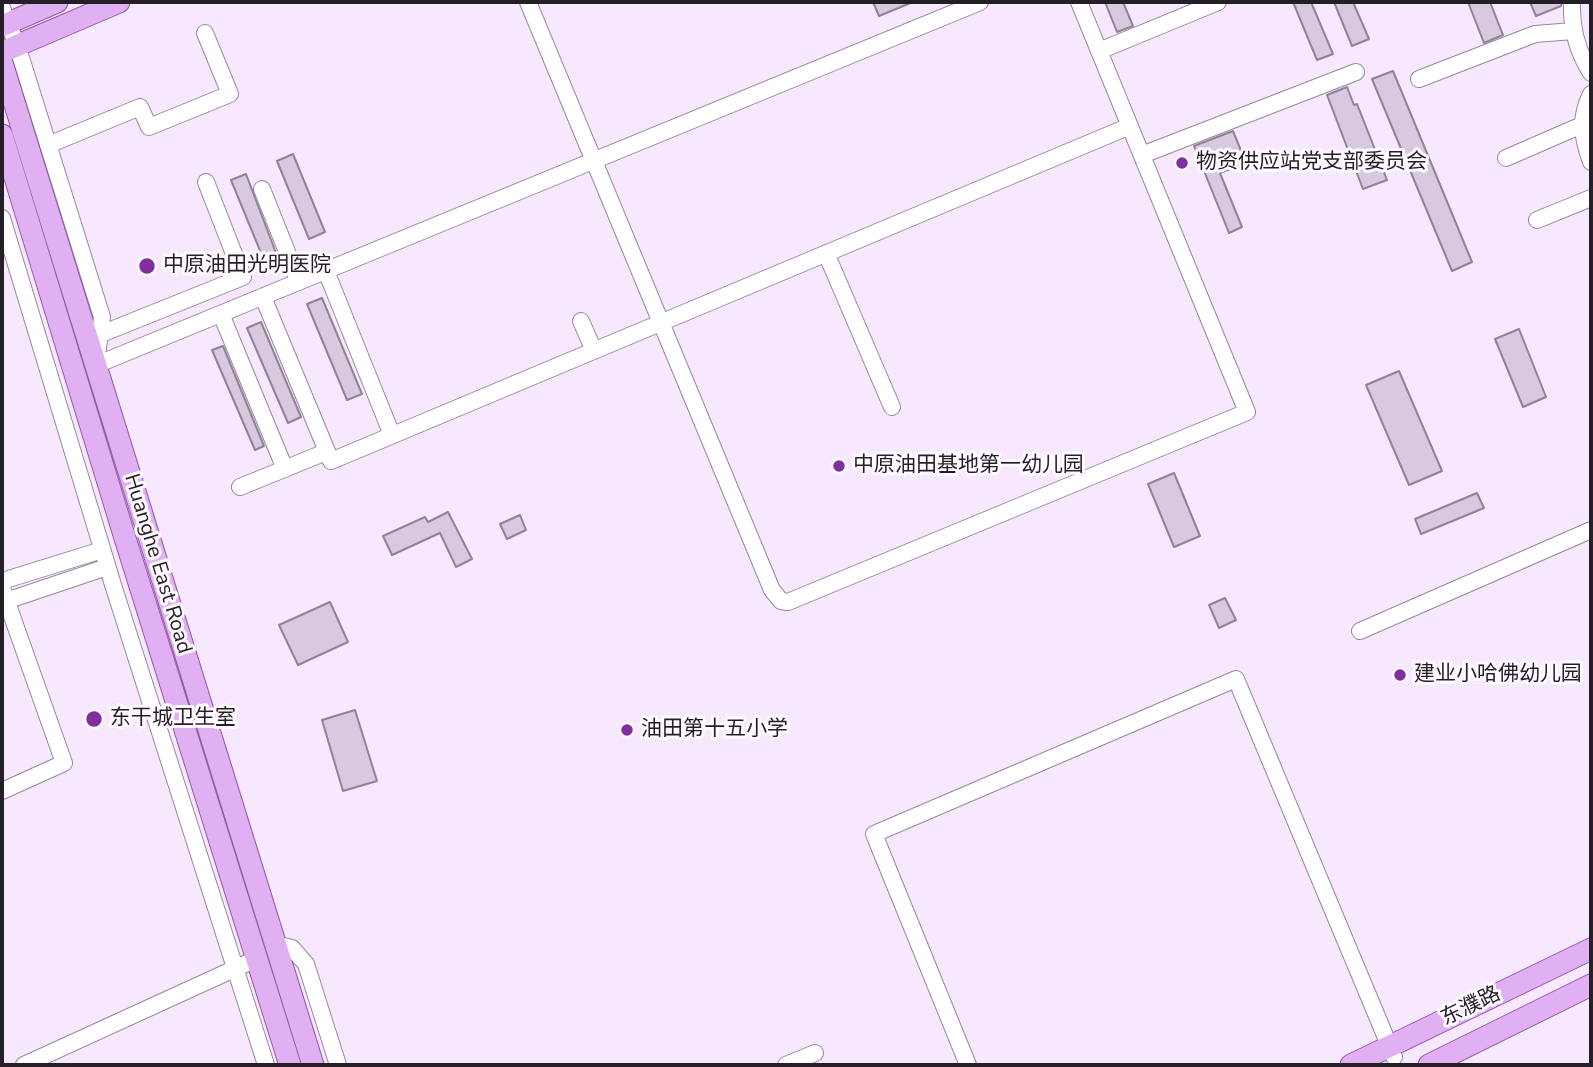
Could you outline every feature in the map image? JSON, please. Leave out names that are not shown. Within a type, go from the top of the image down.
[{"type":"main road","points":[[4,19],[57,2]]},
{"type":"main road","points":[[9,49],[119,2]]},
{"type":"main road","name":"Huanghe East Road","points":[[2,63],[313,1065]]},
{"type":"main road","name":"Huanghe East Road","points":[[2,135],[289,1065]]},
{"type":"main road","name":"东濮路","points":[[1351,1065],[1392,1052],[1591,948]]},
{"type":"main road","name":"东濮路","points":[[1429,1065],[1591,985]]},
{"type":"street","points":[[528,2],[772,590],[781,601],[788,602],[1247,412],[1079,2]]},
{"type":"street","points":[[96,365],[980,2]]},
{"type":"street","points":[[1099,51],[1218,2]]},
{"type":"street","points":[[1572,2],[1573,31],[1581,57],[1591,73]]},
{"type":"street","points":[[4,19],[9,49],[48,145],[102,317],[96,365]]},
{"type":"street","points":[[1419,79],[1535,34],[1573,31]]},
{"type":"street","points":[[48,145],[140,107],[149,127],[230,94],[205,33]]},
{"type":"street","points":[[1142,155],[1356,72]]},
{"type":"street","points":[[1591,94],[1582,120],[1583,142],[1591,162]]},
{"type":"street","points":[[240,487],[285,469],[392,435],[1130,125]]},
{"type":"street","points":[[1506,158],[1582,125]]},
{"type":"street","points":[[101,334],[243,277],[206,182]]},
{"type":"street","points":[[262,189],[299,282]]},
{"type":"street","points":[[1537,220],[1591,198]]},
{"type":"street","points":[[2,218],[107,567],[266,1065]]},
{"type":"street","points":[[826,253],[892,407]]},
{"type":"street","points":[[326,271],[392,435]]},
{"type":"street","points":[[263,297],[329,457]]},
{"type":"street","points":[[221,314],[285,469]]},
{"type":"street","points":[[581,321],[594,351]]},
{"type":"street","points":[[1360,631],[1591,530]]},
{"type":"street","points":[[2,581],[102,550]]},
{"type":"street","points":[[2,791],[64,763],[4,594],[107,567]]},
{"type":"street","points":[[968,1065],[874,834],[1236,679],[1392,1052]]},
{"type":"street","points":[[275,944],[292,948],[306,964],[338,1065]]},
{"type":"street","points":[[24,1065],[256,959]]},
{"type":"street","points":[[788,1065],[815,1053]]},
{"type":"building","points":[[873,2],[913,2],[879,16]]},
{"type":"building","points":[[1105,2],[1123,2],[1133,26],[1117,32]]},
{"type":"building","points":[[1293,2],[1311,2],[1333,54],[1317,60]]},
{"type":"building","points":[[1334,2],[1353,2],[1369,39],[1352,46]]},
{"type":"building","points":[[1468,2],[1490,2],[1503,35],[1484,43]]},
{"type":"building","points":[[1530,2],[1562,2],[1561,6],[1536,16]]},
{"type":"building","points":[[1393,71],[1472,262],[1452,271],[1372,79]]},
{"type":"building","points":[[1347,87],[1354,105],[1357,104],[1387,180],[1363,189],[1327,95]]},
{"type":"building","points":[[1233,131],[1246,163],[1220,173],[1242,227],[1229,233],[1194,146]]},
{"type":"building","points":[[293,154],[325,232],[309,239],[277,161]]},
{"type":"building","points":[[246,174],[276,253],[263,258],[231,180]]},
{"type":"building","points":[[322,298],[362,394],[347,400],[307,304]]},
{"type":"building","points":[[261,322],[301,417],[288,423],[247,328]]},
{"type":"building","points":[[1519,329],[1546,397],[1523,407],[1495,339]]},
{"type":"building","points":[[223,346],[264,446],[255,450],[212,350]]},
{"type":"building","points":[[1399,371],[1442,471],[1409,485],[1366,385]]},
{"type":"building","points":[[1174,473],[1200,536],[1174,547],[1148,484]]},
{"type":"building","points":[[1477,493],[1484,508],[1421,534],[1415,519]]},
{"type":"building","points":[[448,512],[472,559],[456,567],[440,533],[392,555],[383,536],[425,517],[428,522]]},
{"type":"building","points":[[520,515],[526,530],[507,539],[500,524]]},
{"type":"building","points":[[1225,598],[1236,620],[1219,628],[1209,605]]},
{"type":"building","points":[[330,602],[348,642],[298,665],[279,625]]},
{"type":"building","points":[[355,710],[377,781],[343,791],[322,720]]},
{"type":"place","name":"物资供应站党支部委员会","points":[[1182,163]]},
{"type":"place","name":"中原油田光明医院","points":[[147,266]]},
{"type":"place","name":"中原油田基地第一幼儿园","points":[[839,466]]},
{"type":"place","name":"建业小哈佛幼儿园","points":[[1400,675]]},
{"type":"place","name":"东干城卫生室","points":[[94,719]]},
{"type":"place","name":"油田第十五小学","points":[[627,730]]}]
